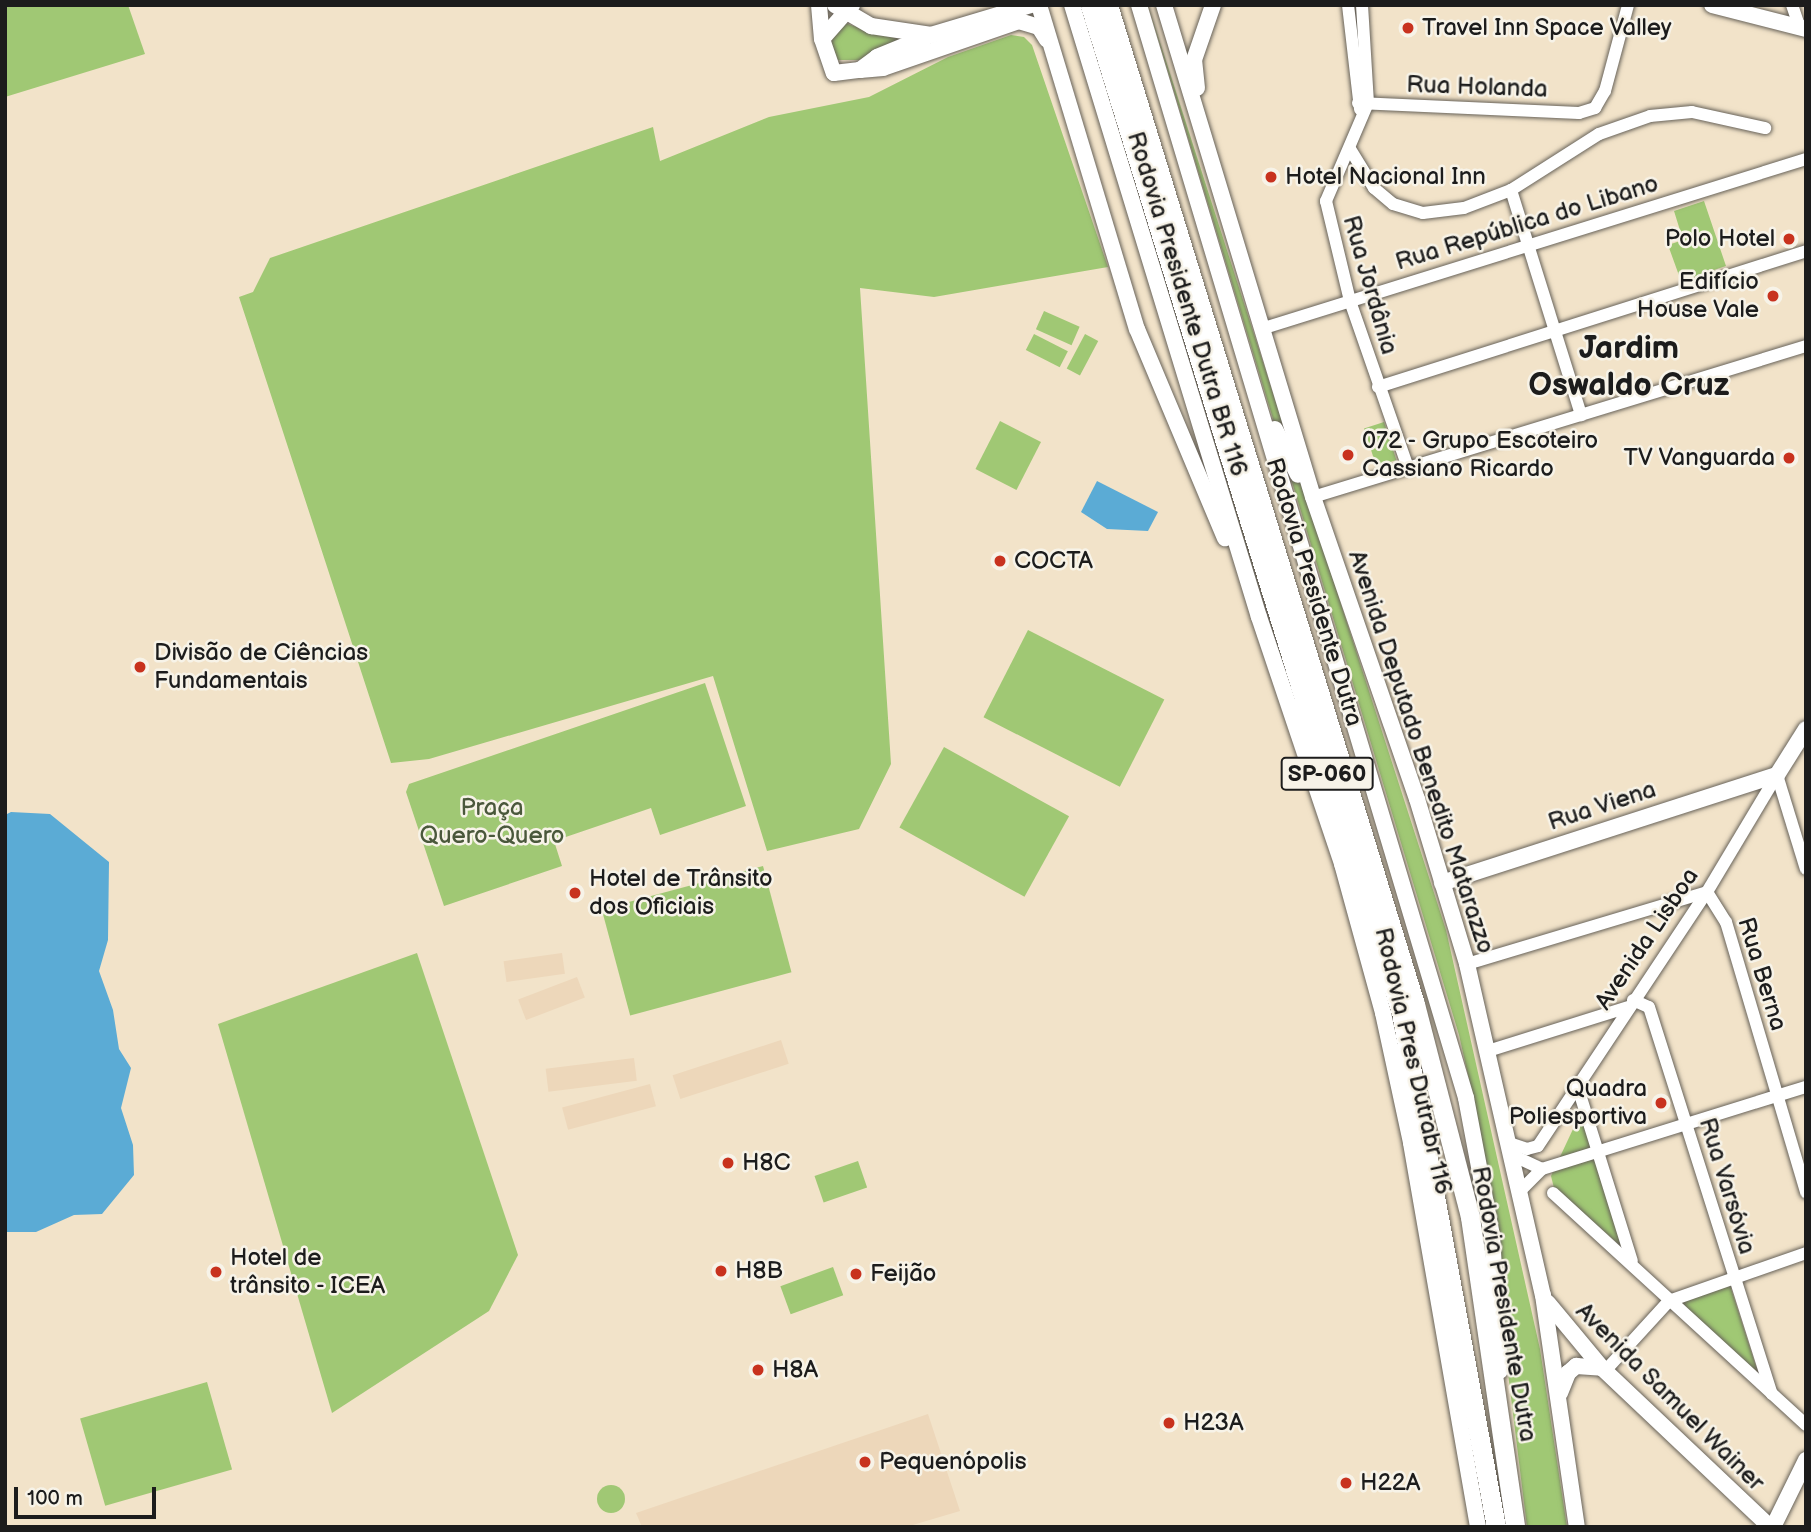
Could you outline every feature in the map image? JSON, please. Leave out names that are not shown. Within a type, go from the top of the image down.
[{"type":"highway","name":"Rodovia Presidente Dutra","points":[[1090,5],[1401,1012],[1496,1527]]},
{"type":"highway","name":"Rodovia Presidente Dutra","points":[[1108,5],[1099,35],[1415,1004],[1470,1217],[1515,1527]]},
{"type":"main road","points":[[819,5],[822,39],[834,73],[883,68],[1019,22],[1039,27],[1061,66]]},
{"type":"main road","points":[[860,71],[877,57],[931,35],[1031,5]]},
{"type":"main road","points":[[1040,5],[1061,66],[1137,329],[1259,617]]},
{"type":"main road","name":"Rodovia Presidente Dutra BR 116","points":[[1072,5],[1099,35],[1259,617]]},
{"type":"main road","name":"Avenida Deputado Benedito Matarazzo","points":[[1164,5],[1313,497],[1467,964],[1543,1295],[1577,1527]]},
{"type":"main road","points":[[1200,122],[1194,60],[1213,5]]},
{"type":"main road","points":[[1712,5],[1804,33]]},
{"type":"main road","points":[[822,39],[844,7],[896,33],[931,35]]},
{"type":"main road","points":[[1141,13],[1466,1098],[1492,1235],[1504,1447]]},
{"type":"main road","points":[[1254,386],[1323,528]]},
{"type":"main road","name":"Rodovia Pres Dutrabr 116","points":[[1259,617],[1342,864],[1383,1013],[1411,1143],[1478,1527]]},
{"type":"main road","name":"Avenida Lisboa","points":[[1777,775],[1806,729]]},
{"type":"main road","name":"Rua Viena","points":[[1442,883],[1777,775]]},
{"type":"main road","name":"Avenida Samuel Wainer","points":[[1543,1295],[1560,1323],[1604,1370],[1771,1527]]},
{"type":"main road","points":[[1559,1399],[1562,1382],[1576,1366],[1604,1370]]},
{"type":"main road","points":[[1771,1527],[1806,1460]]},
{"type":"street","name":"Rua Jordânia","points":[[1348,5],[1363,107]]},
{"type":"street","name":"Rua Jordânia","points":[[1362,5],[1363,107],[1350,149],[1325,201],[1350,301],[1408,468]]},
{"type":"street","name":"Rua Holanda","points":[[1363,107],[1579,113],[1595,108],[1605,91],[1628,5]]},
{"type":"street","points":[[1792,5],[1804,33]]},
{"type":"street","points":[[1350,149],[1374,188],[1393,204],[1423,213],[1464,208],[1510,190],[1599,134],[1650,117],[1692,112],[1765,128]]},
{"type":"street","name":"Rua República do Libano","points":[[1261,329],[1806,159]]},
{"type":"street","points":[[1510,190],[1557,331],[1581,415]]},
{"type":"street","points":[[1378,387],[1806,251]]},
{"type":"street","points":[[1313,497],[1806,346]]},
{"type":"street","points":[[1777,775],[1806,869]]},
{"type":"street","name":"Avenida Lisboa","points":[[1511,1149],[1538,1146],[1578,1088],[1630,1003],[1707,892],[1777,775]]},
{"type":"street","points":[[1467,964],[1707,892]]},
{"type":"street","name":"Rua Berna","points":[[1707,892],[1726,922],[1806,1192]]},
{"type":"street","points":[[1488,1051],[1630,1003]]},
{"type":"street","name":"Rua Varsóvia","points":[[1630,1003],[1649,1007],[1772,1394]]},
{"type":"street","points":[[1521,1190],[1542,1169],[1806,1087]]},
{"type":"street","points":[[1578,1088],[1633,1262]]},
{"type":"street","points":[[1511,1149],[1542,1169]]},
{"type":"street","points":[[1553,1193],[1633,1262],[1669,1301],[1806,1424]]},
{"type":"street","points":[[1604,1370],[1669,1301],[1733,1276],[1806,1253]]},
{"type":"shaded area","points":[[562,953],[565,974],[506,982],[504,961]]},
{"type":"shaded area","points":[[577,977],[585,998],[526,1020],[518,1000]]},
{"type":"shaded area","points":[[781,1040],[789,1064],[680,1099],[673,1075]]},
{"type":"shaded area","points":[[634,1058],[637,1081],[548,1092],[546,1069]]},
{"type":"shaded area","points":[[650,1084],[656,1106],[568,1130],[562,1108]]},
{"type":"shaded area","name":"Pequenópolis","points":[[928,1414],[960,1511],[906,1527],[642,1527],[636,1513]]},
{"type":"green space","points":[[5,5],[128,5],[145,54],[5,97]]},
{"type":"green space","points":[[1148,5],[1446,930],[1540,1349],[1567,1527],[1527,1527],[1475,1106],[1459,1035]]},
{"type":"green space","points":[[845,23],[871,32],[908,38],[859,60],[838,60],[831,55],[832,40]]},
{"type":"green space","points":[[1011,35],[1024,37],[1032,45],[1108,267],[934,297],[860,288],[891,764],[859,829],[767,851],[713,676],[429,759],[391,763],[239,297],[253,292],[270,258],[653,127],[660,161],[769,117],[869,97],[948,57]]},
{"type":"green space","points":[[1704,201],[1726,266],[1681,281],[1668,245],[1683,240],[1674,211]]},
{"type":"green space","points":[[1044,311],[1080,327],[1071,345],[1036,329]]},
{"type":"green space","points":[[1034,334],[1068,351],[1060,367],[1026,350]]},
{"type":"green space","points":[[1085,334],[1098,341],[1080,375],[1067,368]]},
{"type":"green space","points":[[1000,421],[1041,442],[1016,490],[975,469]]},
{"type":"green space","points":[[1384,422],[1396,460],[1376,467],[1364,428]]},
{"type":"green space","points":[[1028,630],[1164,699],[1120,787],[984,717]]},
{"type":"green space","name":"Praça Quero-Quero","points":[[705,683],[746,806],[660,835],[651,808],[554,841],[562,866],[444,906],[406,792],[409,784]]},
{"type":"green space","points":[[944,747],[1069,816],[1024,897],[899,827]]},
{"type":"green space","points":[[763,866],[791,972],[630,1015],[602,909]]},
{"type":"green space","points":[[417,953],[518,1255],[489,1311],[332,1413],[218,1024]]},
{"type":"green space","points":[[1581,1112],[1622,1247],[1554,1188],[1551,1176]]},
{"type":"green space","points":[[858,1161],[867,1187],[824,1202],[815,1176]]},
{"type":"green space","points":[[833,1267],[843,1295],[791,1314],[780,1286]]},
{"type":"green space","points":[[1728,1279],[1760,1379],[1674,1304]]},
{"type":"green space","points":[[207,1382],[232,1469],[105,1506],[80,1418]]},
{"type":"green space","points":[[611,1485],[621,1489],[625,1499],[621,1509],[611,1513],[601,1509],[597,1499],[601,1489]]},
{"type":"water","points":[[1097,481],[1158,512],[1148,531],[1107,529],[1081,512]]},
{"type":"water","points":[[11,812],[50,814],[109,862],[108,940],[99,971],[113,1010],[119,1049],[131,1068],[121,1108],[133,1145],[134,1175],[102,1214],[74,1215],[36,1232],[5,1232],[5,815]]},
{"type":"place","name":"Travel Inn Space Valley","points":[[1408,28]]},
{"type":"place","name":"Hotel Nacional Inn","points":[[1271,177]]},
{"type":"place","name":"Polo Hotel","points":[[1789,239]]},
{"type":"place","name":"Edifício House Vale","points":[[1773,296]]},
{"type":"place","name":"072 - Grupo Escoteiro Cassiano Ricardo","points":[[1348,455]]},
{"type":"place","name":"TV Vanguarda","points":[[1789,458]]},
{"type":"place","name":"COCTA","points":[[1000,561]]},
{"type":"place","name":"Divisão de Ciências Fundamentais","points":[[140,667]]},
{"type":"place","name":"Hotel de Trânsito dos Oficiais","points":[[575,893]]},
{"type":"place","name":"Quadra Poliesportiva","points":[[1661,1103]]},
{"type":"place","name":"H8C","points":[[728,1163]]},
{"type":"place","name":"H8B","points":[[721,1271]]},
{"type":"place","name":"Hotel de trânsito - ICEA","points":[[216,1272]]},
{"type":"place","name":"Feijão","points":[[856,1274]]},
{"type":"place","name":"H8A","points":[[758,1370]]},
{"type":"place","name":"H23A","points":[[1169,1423]]},
{"type":"place","name":"Pequenópolis","points":[[865,1462]]},
{"type":"place","name":"H22A","points":[[1346,1483]]},
{"type":"district","name":"Jardim Oswaldo Cruz","points":[[1629,368]]}]
